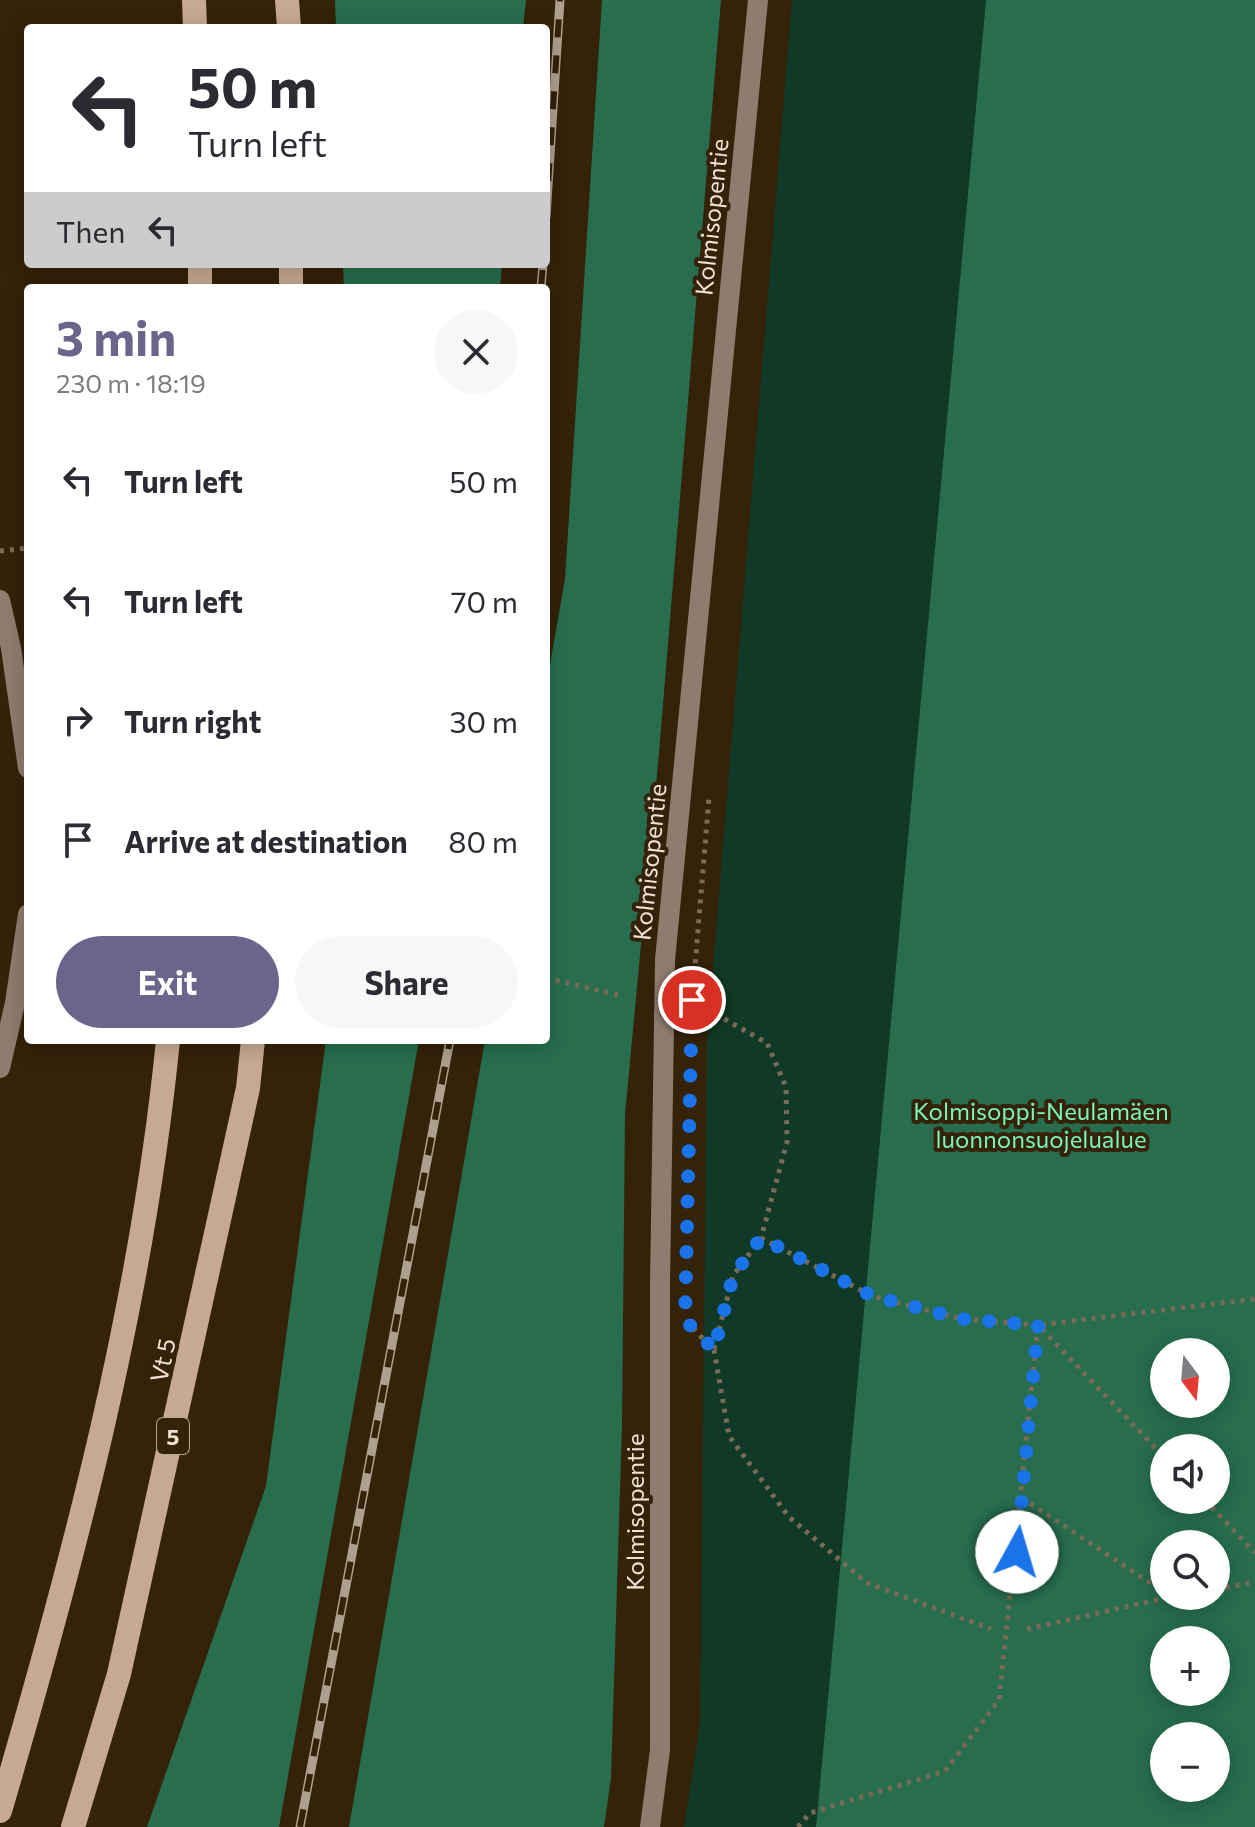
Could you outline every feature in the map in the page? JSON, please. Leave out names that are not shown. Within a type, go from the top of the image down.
[{"type":"highway","points":[[194,0],[195,24]]},
{"type":"highway","points":[[287,0],[289,24]]},
{"type":"highway","name":"Vt 5","points":[[0,1811],[47,1651],[119,1362],[167,1044]]},
{"type":"highway","name":"Vt 5","points":[[73,1827],[119,1674],[133,1613],[248,1088],[253,1044]]},
{"type":"main road","name":"Kolmisopentie","points":[[650,1827],[660,1750],[660,1284],[665,960],[758,0]]},
{"type":"main road","points":[[0,600],[11,648],[24,740]]},
{"type":"main road","points":[[0,1068],[15,1003],[24,941]]},
{"type":"path","points":[[0,551],[24,548]]},
{"type":"path","points":[[692,1016],[710,782]]},
{"type":"path","points":[[550,979],[618,995]]},
{"type":"path","points":[[721,1017],[767,1043],[786,1087],[787,1142],[761,1238],[733,1276],[714,1350],[729,1436],[789,1517],[867,1583],[991,1629]]},
{"type":"path","points":[[761,1238],[872,1296],[962,1319],[1038,1325],[1255,1299]]},
{"type":"path","points":[[685,1336],[685,1320],[714,1350]]},
{"type":"path","points":[[1038,1325],[1150,1442]]},
{"type":"path","points":[[798,1827],[810,1813],[945,1771],[999,1700],[1038,1325]]},
{"type":"path","points":[[1022,1498],[1150,1583]]},
{"type":"path","points":[[1218,1514],[1255,1553]]},
{"type":"path","points":[[1230,1586],[1255,1582]]},
{"type":"path","points":[[1027,1629],[1150,1601]]},
{"type":"green space","points":[[335,0],[526,0],[523,24],[336,24]]},
{"type":"green space","points":[[602,0],[721,0],[659,753],[625,1115],[622,1426],[611,1778],[604,1827],[349,1827],[484,1044],[550,1044],[550,664],[565,579]]},
{"type":"green space","points":[[792,0],[986,0],[816,1827],[684,1827],[700,1725],[707,1043]]},
{"type":"green space","name":"Kolmisoppi-Neulamäen luonnonsuojelualue","points":[[986,0],[1255,0],[1255,1827],[816,1827]]},
{"type":"green space","points":[[343,268],[502,268],[500,284],[344,284]]},
{"type":"green space","points":[[325,1044],[418,1044],[279,1827],[147,1827],[266,1486]]},
{"type":"railway","points":[[550,155],[560,0]]},
{"type":"railway","points":[[541,284],[543,268]]},
{"type":"railway","points":[[300,1827],[449,1044]]},
{"type":"route","points":[[692,1000],[685,1320],[714,1350],[733,1276],[761,1238],[872,1296],[962,1319],[1038,1325],[1017,1552]]}]
